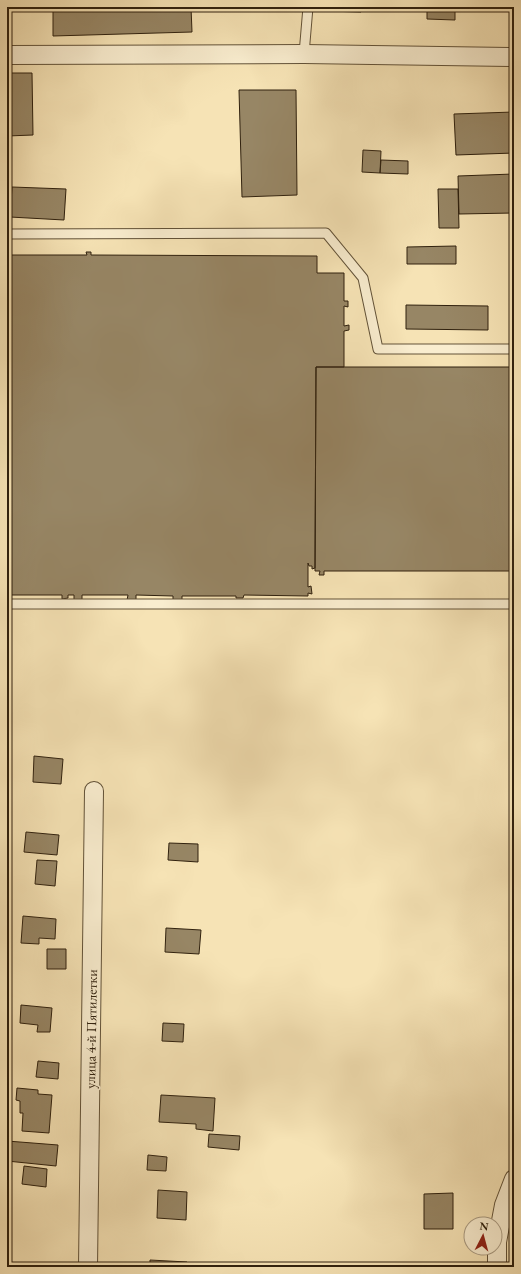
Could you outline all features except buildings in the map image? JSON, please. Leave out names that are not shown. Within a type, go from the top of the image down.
[{"type":"street","points":[[7,55],[304,54],[514,57]]},
{"type":"street","name":"улица 4-й Пятилетки","points":[[88,1267],[94,791]]},
{"type":"street","points":[[497,1267],[497,1242],[504,1205],[514,1179]]},
{"type":"lane","points":[[304,54],[308,7]]},
{"type":"lane","points":[[7,234],[326,233],[363,278],[378,349],[514,349]]},
{"type":"lane","points":[[7,604],[514,604]]}]
